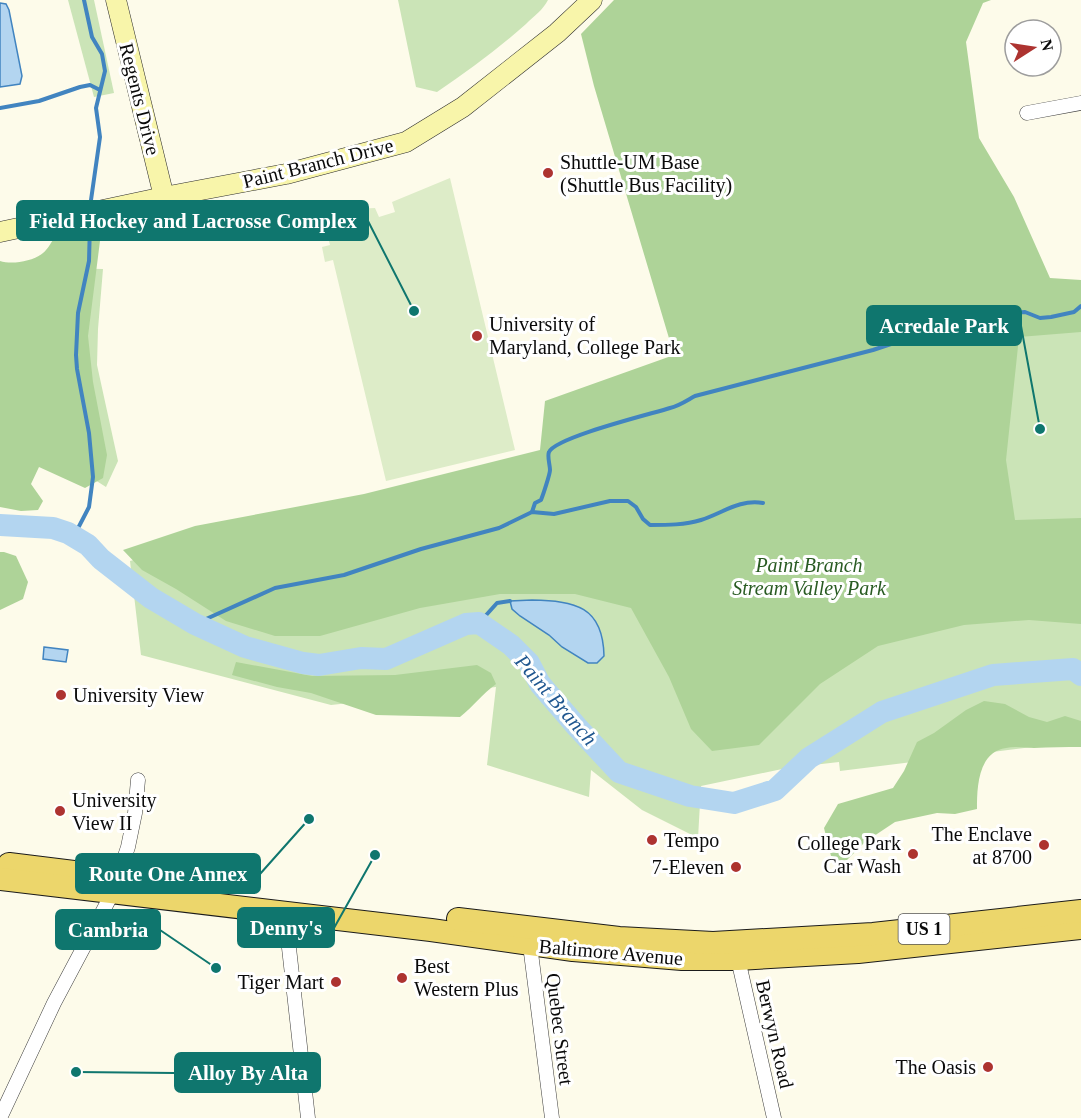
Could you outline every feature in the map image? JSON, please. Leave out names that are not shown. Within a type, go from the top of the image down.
[{"type":"main road","name":"Baltimore Avenue","points":[[0,863],[115,885],[285,912],[530,945],[646,957],[738,959],[858,952],[1081,928]]},
{"type":"main road","name":"Baltimore Avenue","points":[[0,879],[115,885],[619,938],[706,943],[796,940],[873,934],[1081,912]]},
{"type":"street","name":"Regents Drive","points":[[116,0],[164,197]]},
{"type":"street","name":"Paint Branch Drive","points":[[0,232],[286,174],[406,142],[463,107],[557,33],[592,0]]},
{"type":"street","points":[[1027,113],[1081,103]]},
{"type":"street","points":[[0,1118],[54,1003],[115,885],[128,847],[135,813],[138,780]]},
{"type":"street","points":[[285,912],[308,1118]]},
{"type":"street","name":"Quebec Street","points":[[530,945],[552,1118]]},
{"type":"street","name":"Berwyn Road","points":[[738,959],[774,1118]]},
{"type":"green space","points":[[68,0],[94,0],[114,93],[94,97]]},
{"type":"green space","points":[[398,0],[548,0],[538,13],[505,42],[437,92],[416,87]]},
{"type":"green space","points":[[614,0],[991,0],[983,3],[966,42],[979,138],[1014,197],[1050,278],[1081,280],[1081,332],[1019,337],[1006,460],[1015,520],[1081,518],[1081,624],[1029,620],[964,625],[878,646],[820,684],[759,745],[712,751],[691,729],[669,677],[631,608],[575,594],[500,594],[420,608],[320,636],[275,636],[226,621],[142,570],[123,550],[195,526],[364,494],[540,450],[545,401],[674,355],[594,86],[581,34]]},
{"type":"green space","points":[[450,178],[515,450],[386,481],[333,260],[325,262],[322,247],[330,245],[327,234],[337,231],[332,210],[375,208],[379,217],[395,212],[392,202]]},
{"type":"green space","points":[[63,233],[81,233],[100,241],[88,336],[93,382],[107,455],[103,478],[85,488],[39,467],[31,484],[43,501],[38,510],[21,511],[0,507],[0,261],[18,262],[37,257],[46,250],[54,238]]},
{"type":"green space","points":[[58,268],[103,269],[97,365],[118,461],[106,487],[48,450]]},
{"type":"green space","name":"Paint Branch Stream Valley Park","points":[[1081,303],[1081,741],[840,771],[839,762],[787,768],[701,786],[698,838],[642,810],[591,770],[589,797],[487,765],[496,687],[331,705],[141,655],[130,561],[246,529],[422,488]]},
{"type":"green space","points":[[0,552],[16,556],[28,582],[23,599],[0,610]]},
{"type":"green space","points":[[236,662],[312,676],[395,675],[477,665],[491,673],[496,684],[460,717],[376,715],[311,693],[232,675]]},
{"type":"green space","points":[[984,701],[1005,704],[1029,717],[1047,722],[1065,716],[1081,721],[1081,747],[1013,747],[997,751],[990,756],[981,772],[977,809],[955,814],[937,813],[895,822],[865,842],[844,863],[832,860],[824,828],[838,804],[893,788],[904,771],[917,742]]},
{"type":"water","points":[[0,3],[6,4],[9,10],[22,76],[20,84],[0,87]]},
{"type":"water","points":[[510,601],[561,602],[584,610],[598,626],[604,656],[597,663],[588,663],[520,616],[512,609]]},
{"type":"water","points":[[44,647],[68,650],[66,662],[43,659]]},
{"type":"waterway","points":[[84,0],[92,37],[102,54],[105,71],[96,108],[100,137],[91,200]]},
{"type":"waterway","points":[[0,108],[39,101],[90,85],[100,90]]},
{"type":"waterway","points":[[74,536],[89,507],[93,477],[89,433],[76,355],[78,313],[89,261],[90,224]]},
{"type":"waterway","points":[[532,512],[535,503],[541,500],[548,480],[549,452],[555,446],[585,433],[673,407],[695,396],[873,350],[983,312],[990,318],[998,311],[1005,310],[1014,313],[1025,312],[1040,318],[1074,312],[1081,306]]},
{"type":"waterway","points":[[195,624],[275,588],[344,575],[421,549],[499,528],[532,512],[554,514],[610,501],[628,501],[636,507],[643,519],[650,525],[669,525],[701,520],[746,503],[763,503]]},
{"type":"waterway","name":"Paint Branch","points":[[0,525],[53,528],[68,533],[88,545],[101,559],[151,598],[195,624],[245,647],[303,663],[319,665],[361,658],[386,659],[466,624],[479,623],[511,645],[529,663],[540,684],[619,772],[690,796],[734,803],[775,790],[809,758],[882,712],[993,675],[1073,669],[1081,675]]},
{"type":"waterway","points":[[479,623],[497,603],[510,601]]},
{"type":"place","name":"Shuttle-UM Base (Shuttle Bus Facility)","points":[[548,173]]},
{"type":"place","name":"Field Hockey and Lacrosse Complex","points":[[414,311]]},
{"type":"place","name":"University of Maryland, College Park","points":[[477,336]]},
{"type":"place","name":"Acredale Park","points":[[1040,429]]},
{"type":"place","name":"University View","points":[[61,695]]},
{"type":"place","name":"University View II","points":[[60,811]]},
{"type":"place","name":"Route One Annex","points":[[309,819]]},
{"type":"place","name":"Tempo","points":[[652,840]]},
{"type":"place","name":"The Enclave at 8700","points":[[1044,845]]},
{"type":"place","name":"College Park Car Wash","points":[[913,854]]},
{"type":"place","name":"Denny's","points":[[375,855]]},
{"type":"place","name":"7-Eleven","points":[[736,867]]},
{"type":"place","name":"Cambria","points":[[216,968]]},
{"type":"place","name":"Best Western Plus","points":[[402,978]]},
{"type":"place","name":"Tiger Mart","points":[[336,982]]},
{"type":"place","name":"The Oasis","points":[[988,1067]]},
{"type":"place","name":"Alloy By Alta","points":[[76,1072]]}]
